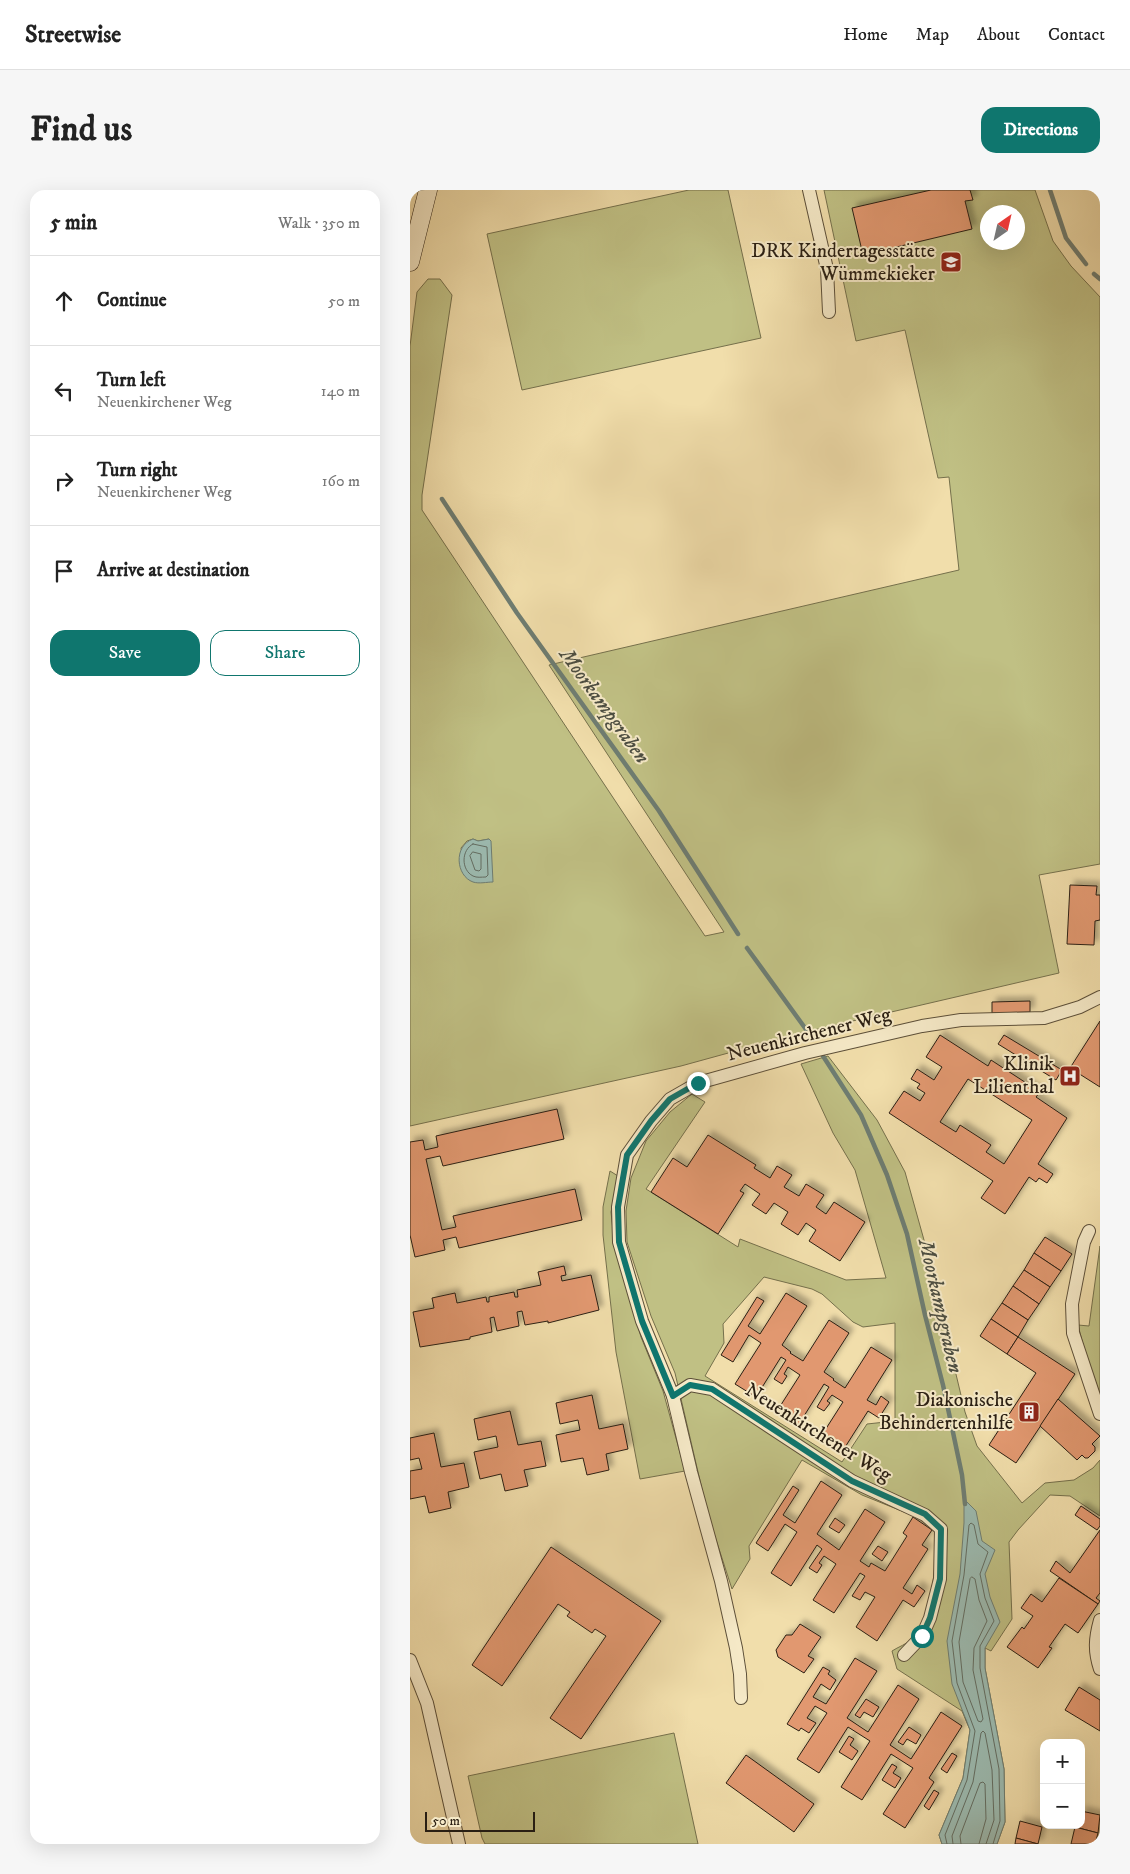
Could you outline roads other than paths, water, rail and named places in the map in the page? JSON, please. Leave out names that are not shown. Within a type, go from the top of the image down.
[{"type":"main road","points":[[410,262],[428,190]]},
{"type":"street","points":[[809,190],[827,269],[830,312]]},
{"type":"street","name":"Neuenkirchener Weg","points":[[741,1698],[736,1648],[721,1581],[691,1472],[673,1396],[642,1321],[619,1242],[618,1207],[627,1155],[651,1121],[670,1099],[698,1083],[805,1053],[922,1026],[961,1020],[1044,1018],[1080,1007],[1100,997]]},
{"type":"street","points":[[1088,1231],[1084,1242],[1072,1304],[1073,1333],[1100,1414]]},
{"type":"street","name":"Neuenkirchener Weg","points":[[673,1396],[690,1385],[712,1389],[852,1481],[925,1514],[941,1529],[940,1579],[930,1618],[922,1636],[904,1655]]},
{"type":"street","points":[[1100,1620],[1095,1637],[1095,1655],[1100,1669]]},
{"type":"street","points":[[410,1660],[427,1703],[459,1844]]},
{"type":"water","points":[[473,839],[478,841],[489,839],[491,841],[493,882],[473,882],[467,879],[460,868],[459,861],[462,848]]},
{"type":"water","points":[[964,1499],[976,1511],[982,1541],[995,1550],[985,1574],[990,1597],[1000,1622],[985,1648],[985,1668],[1004,1769],[1005,1822],[997,1844],[942,1844],[939,1835],[963,1778],[970,1730],[952,1684],[947,1641],[960,1574]]},
{"type":"waterway","points":[[1050,190],[1066,238],[1086,264]]},
{"type":"waterway","points":[[1094,274],[1100,279]]},
{"type":"waterway","name":"Moorkampgraben","points":[[442,499],[517,613],[659,811],[738,934]]},
{"type":"waterway","name":"Moorkampgraben","points":[[747,948],[813,1039]]},
{"type":"waterway","name":"Moorkampgraben","points":[[823,1056],[861,1115],[887,1175],[907,1234],[943,1385],[962,1475],[965,1504]]},
{"type":"place","name":"DRK Kindertagesstätte Wümmekieker","points":[[951,262]]},
{"type":"place","name":"Klinik Lilienthal","points":[[1070,1076]]},
{"type":"place","name":"Diakonische Behindertenhilfe","points":[[1029,1412]]}]
